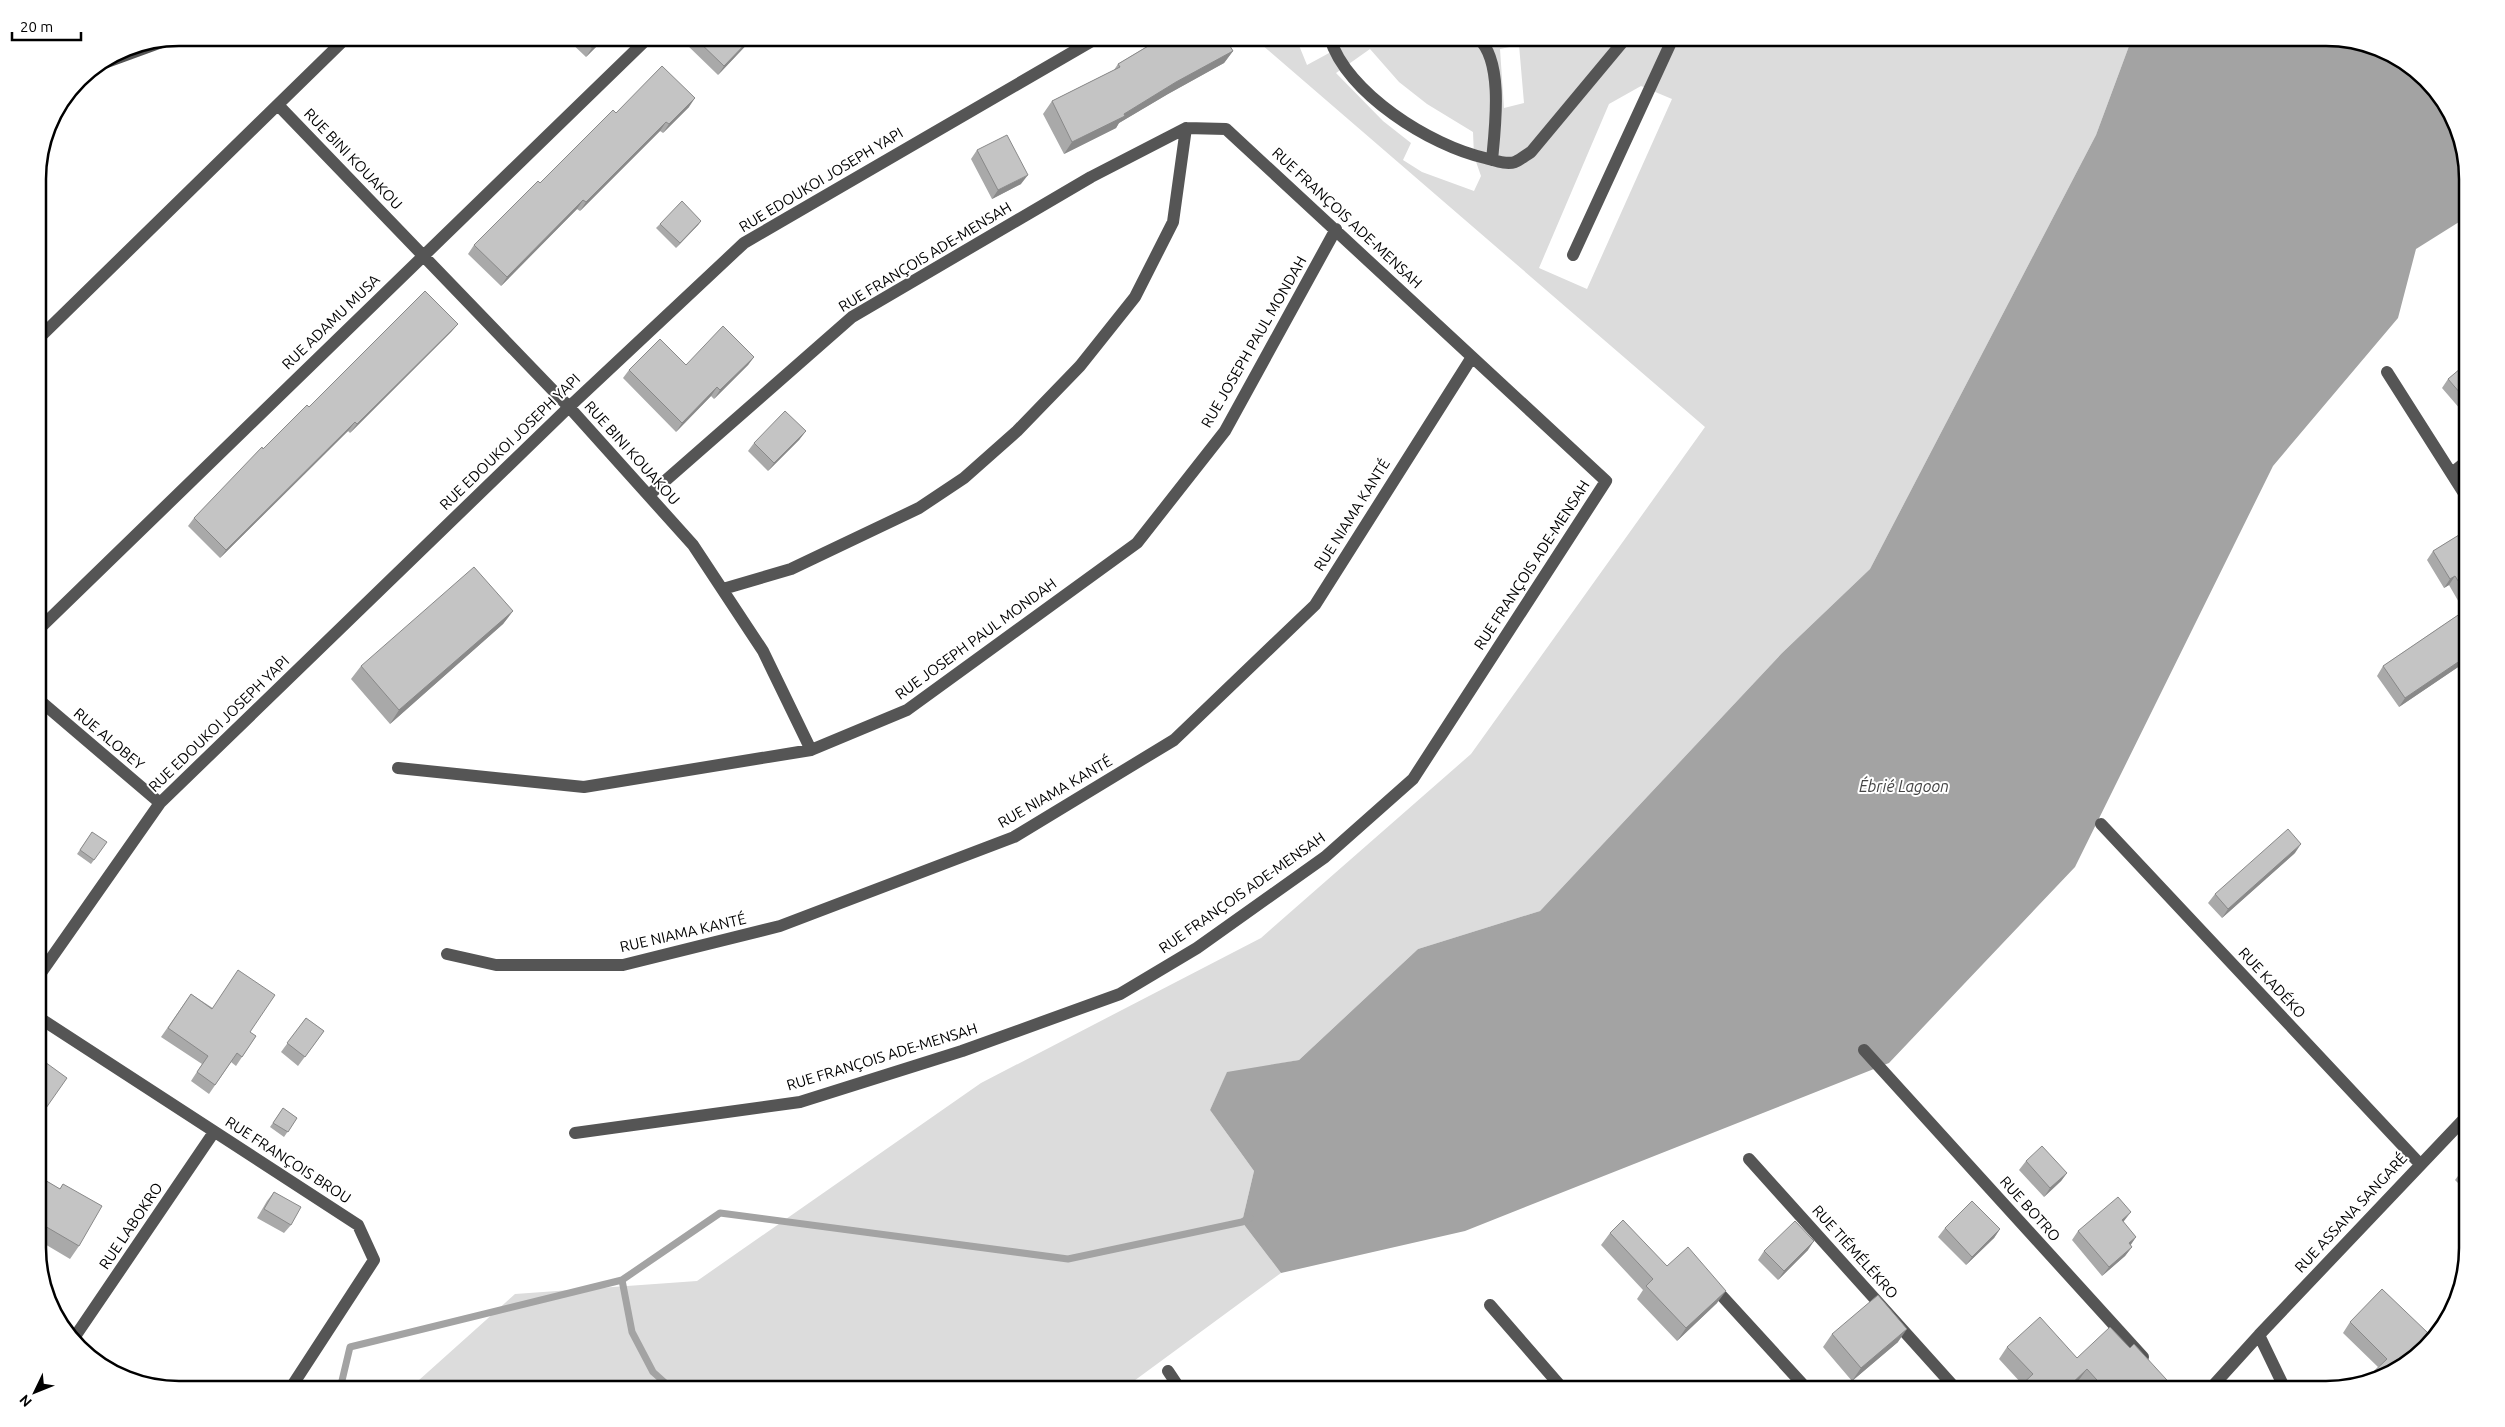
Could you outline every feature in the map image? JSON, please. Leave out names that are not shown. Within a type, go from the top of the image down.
[{"type":"street","points":[[1333,46],[1345,66],[1377,100],[1409,124],[1444,144],[1492,160],[1514,162],[1531,152],[1619,46]]},
{"type":"street","points":[[1486,46],[1493,67],[1496,119],[1492,160]]},
{"type":"street","points":[[1573,255],[1669,46]]},
{"type":"street","points":[[47,330],[337,47]]},
{"type":"street","name":"RUE ADAMU MUSA","points":[[47,621],[639,47]]},
{"type":"street","name":"RUE EDOUKOI JOSEPH YAPI","points":[[47,964],[160,803],[569,407],[744,243],[1082,47]]},
{"type":"street","name":"RUE BINI KOUAKOU","points":[[278,105],[569,407],[693,545],[762,651],[812,750]]},
{"type":"street","points":[[723,589],[791,569],[919,508],[964,478],[1017,430],[1080,366],[1134,297],[1173,222],[1186,128]]},
{"type":"street","name":"RUE FRANÇOIS ADE-MENSAH","points":[[575,1133],[800,1102],[962,1050],[1120,994],[1197,948],[1325,857],[1413,779],[1606,480],[1226,129],[1186,128],[1091,177],[852,316],[648,495]]},
{"type":"street","name":"RUE JOSEPH PAUL MONDAH","points":[[398,768],[584,787],[812,750],[907,710],[1138,543],[1225,430],[1336,229]]},
{"type":"street","name":"RUE NIAMA KANTÉ","points":[[447,954],[496,965],[623,965],[780,926],[1014,837],[1174,740],[1315,605],[1472,357]]},
{"type":"street","points":[[2387,372],[2458,483]]},
{"type":"street","points":[[2452,473],[2458,468]]},
{"type":"street","name":"RUE ALOBEY","points":[[47,707],[160,803]]},
{"type":"street","name":"RUE KADÉKO","points":[[2101,824],[2420,1164]]},
{"type":"street","name":"RUE FRANÇOIS BROU","points":[[47,1023],[358,1225],[374,1260],[296,1381]]},
{"type":"street","name":"RUE BOTRO","points":[[1864,1050],[2152,1367]]},
{"type":"street","name":"RUE ASSANA SANGARÉ","points":[[2218,1381],[2259,1335],[2459,1125]]},
{"type":"street","name":"RUE LABOKRO","points":[[77,1333],[214,1132]]},
{"type":"street","name":"RUE TIÉMÉLÉKRO","points":[[1749,1159],[1948,1381]]},
{"type":"street","points":[[1704,1276],[1799,1381]]},
{"type":"street","points":[[1490,1305],[1555,1381]]},
{"type":"street","points":[[2259,1335],[2281,1381]]},
{"type":"street","points":[[1168,1371],[1174,1381]]},
{"type":"shaded area","points":[[1264,46],[1299,46],[1307,65],[1341,46],[1512,46],[1500,49],[1504,108],[1524,103],[1519,46],[2129,46],[2096,135],[1870,569],[1782,653],[1540,911],[1418,949],[1299,1060],[1227,1073],[1210,1110],[1254,1171],[1242,1222],[1281,1273],[1134,1381],[418,1381],[515,1294],[697,1281],[981,1083],[1261,938],[1471,754],[1705,427]],"holes":[[[1370,49],[1399,82],[1427,104],[1473,132],[1474,156],[1481,176],[1474,191],[1422,172],[1403,160],[1411,143],[1383,121],[1336,73]],[[1641,86],[1672,99],[1587,289],[1539,268],[1609,104]]]},
{"type":"water","name":"Ébrié Lagoon","points":[[2129,46],[2325,46],[2343,47],[2360,51],[2376,56],[2407,74],[2426,92],[2445,121],[2452,137],[2456,154],[2458,223],[2416,249],[2398,318],[2273,466],[2075,867],[1889,1063],[1465,1231],[1281,1273],[1242,1222],[1254,1171],[1210,1110],[1227,1072],[1299,1060],[1418,949],[1540,911],[1782,653],[1870,569],[2096,135]]},
{"type":"building","points":[[704,47],[743,47],[724,66]]},
{"type":"building","points":[[1147,47],[1230,47],[1233,51],[1176,82],[1124,114],[1125,116],[1072,142],[1052,101],[1120,67],[1118,64]]},
{"type":"building","points":[[662,66],[695,98],[669,124],[666,122],[586,202],[583,200],[507,277],[474,245],[538,181],[540,183],[613,110],[616,113]]},
{"type":"building","points":[[1007,135],[1028,175],[998,190],[977,150]]},
{"type":"building","points":[[682,201],[701,221],[680,243],[660,224]]},
{"type":"building","points":[[425,291],[458,324],[357,424],[355,422],[226,550],[194,518],[262,447],[263,449],[307,405],[309,407]]},
{"type":"building","points":[[723,326],[754,357],[720,390],[717,387],[682,423],[629,370],[660,339],[686,365]]},
{"type":"building","points":[[2458,370],[2458,391],[2448,379]]},
{"type":"building","points":[[785,411],[806,431],[774,463],[754,443]]},
{"type":"building","points":[[2458,535],[2458,581],[2455,576],[2450,579],[2433,551]]},
{"type":"building","points":[[474,567],[513,611],[399,710],[361,666]]},
{"type":"building","points":[[2458,615],[2458,662],[2405,698],[2383,666]]},
{"type":"building","points":[[2288,829],[2301,844],[2228,909],[2215,894]]},
{"type":"building","points":[[92,832],[107,842],[94,860],[80,850]]},
{"type":"building","points":[[238,970],[275,995],[250,1032],[256,1036],[242,1057],[237,1053],[215,1085],[197,1072],[208,1056],[168,1028],[191,994],[212,1009]]},
{"type":"building","points":[[306,1018],[324,1031],[305,1057],[287,1043]]},
{"type":"building","points":[[47,1064],[67,1078],[47,1107]]},
{"type":"building","points":[[283,1108],[297,1118],[288,1132],[273,1123]]},
{"type":"building","points":[[2042,1146],[2067,1173],[2050,1188],[2026,1161]]},
{"type":"building","points":[[47,1181],[60,1189],[63,1184],[102,1206],[79,1246],[47,1227]]},
{"type":"building","points":[[274,1192],[301,1207],[291,1225],[264,1209]]},
{"type":"building","points":[[2118,1197],[2131,1212],[2122,1220],[2136,1237],[2129,1243],[2132,1247],[2109,1267],[2078,1231]]},
{"type":"building","points":[[1972,1201],[2000,1229],[1972,1257],[1945,1228]]},
{"type":"building","points":[[1623,1220],[1667,1266],[1688,1247],[1726,1291],[1686,1328],[1646,1286],[1653,1279],[1610,1233]]},
{"type":"building","points":[[1795,1221],[1814,1241],[1784,1271],[1764,1251]]},
{"type":"building","points":[[2382,1289],[2428,1333],[2407,1353],[2374,1372],[2387,1359],[2350,1322]]},
{"type":"building","points":[[1878,1295],[1907,1329],[1861,1368],[1832,1334]]},
{"type":"building","points":[[2040,1317],[2077,1358],[2110,1327],[2130,1348],[2134,1344],[2168,1381],[2098,1381],[2087,1369],[2074,1381],[2026,1381],[2033,1374],[2007,1347]]},
{"type":"waterway","points":[[342,1381],[350,1347],[622,1280],[720,1213],[1068,1259],[1242,1222],[1250,1218]]},
{"type":"waterway","points":[[622,1280],[632,1332],[653,1372],[663,1381]]}]
